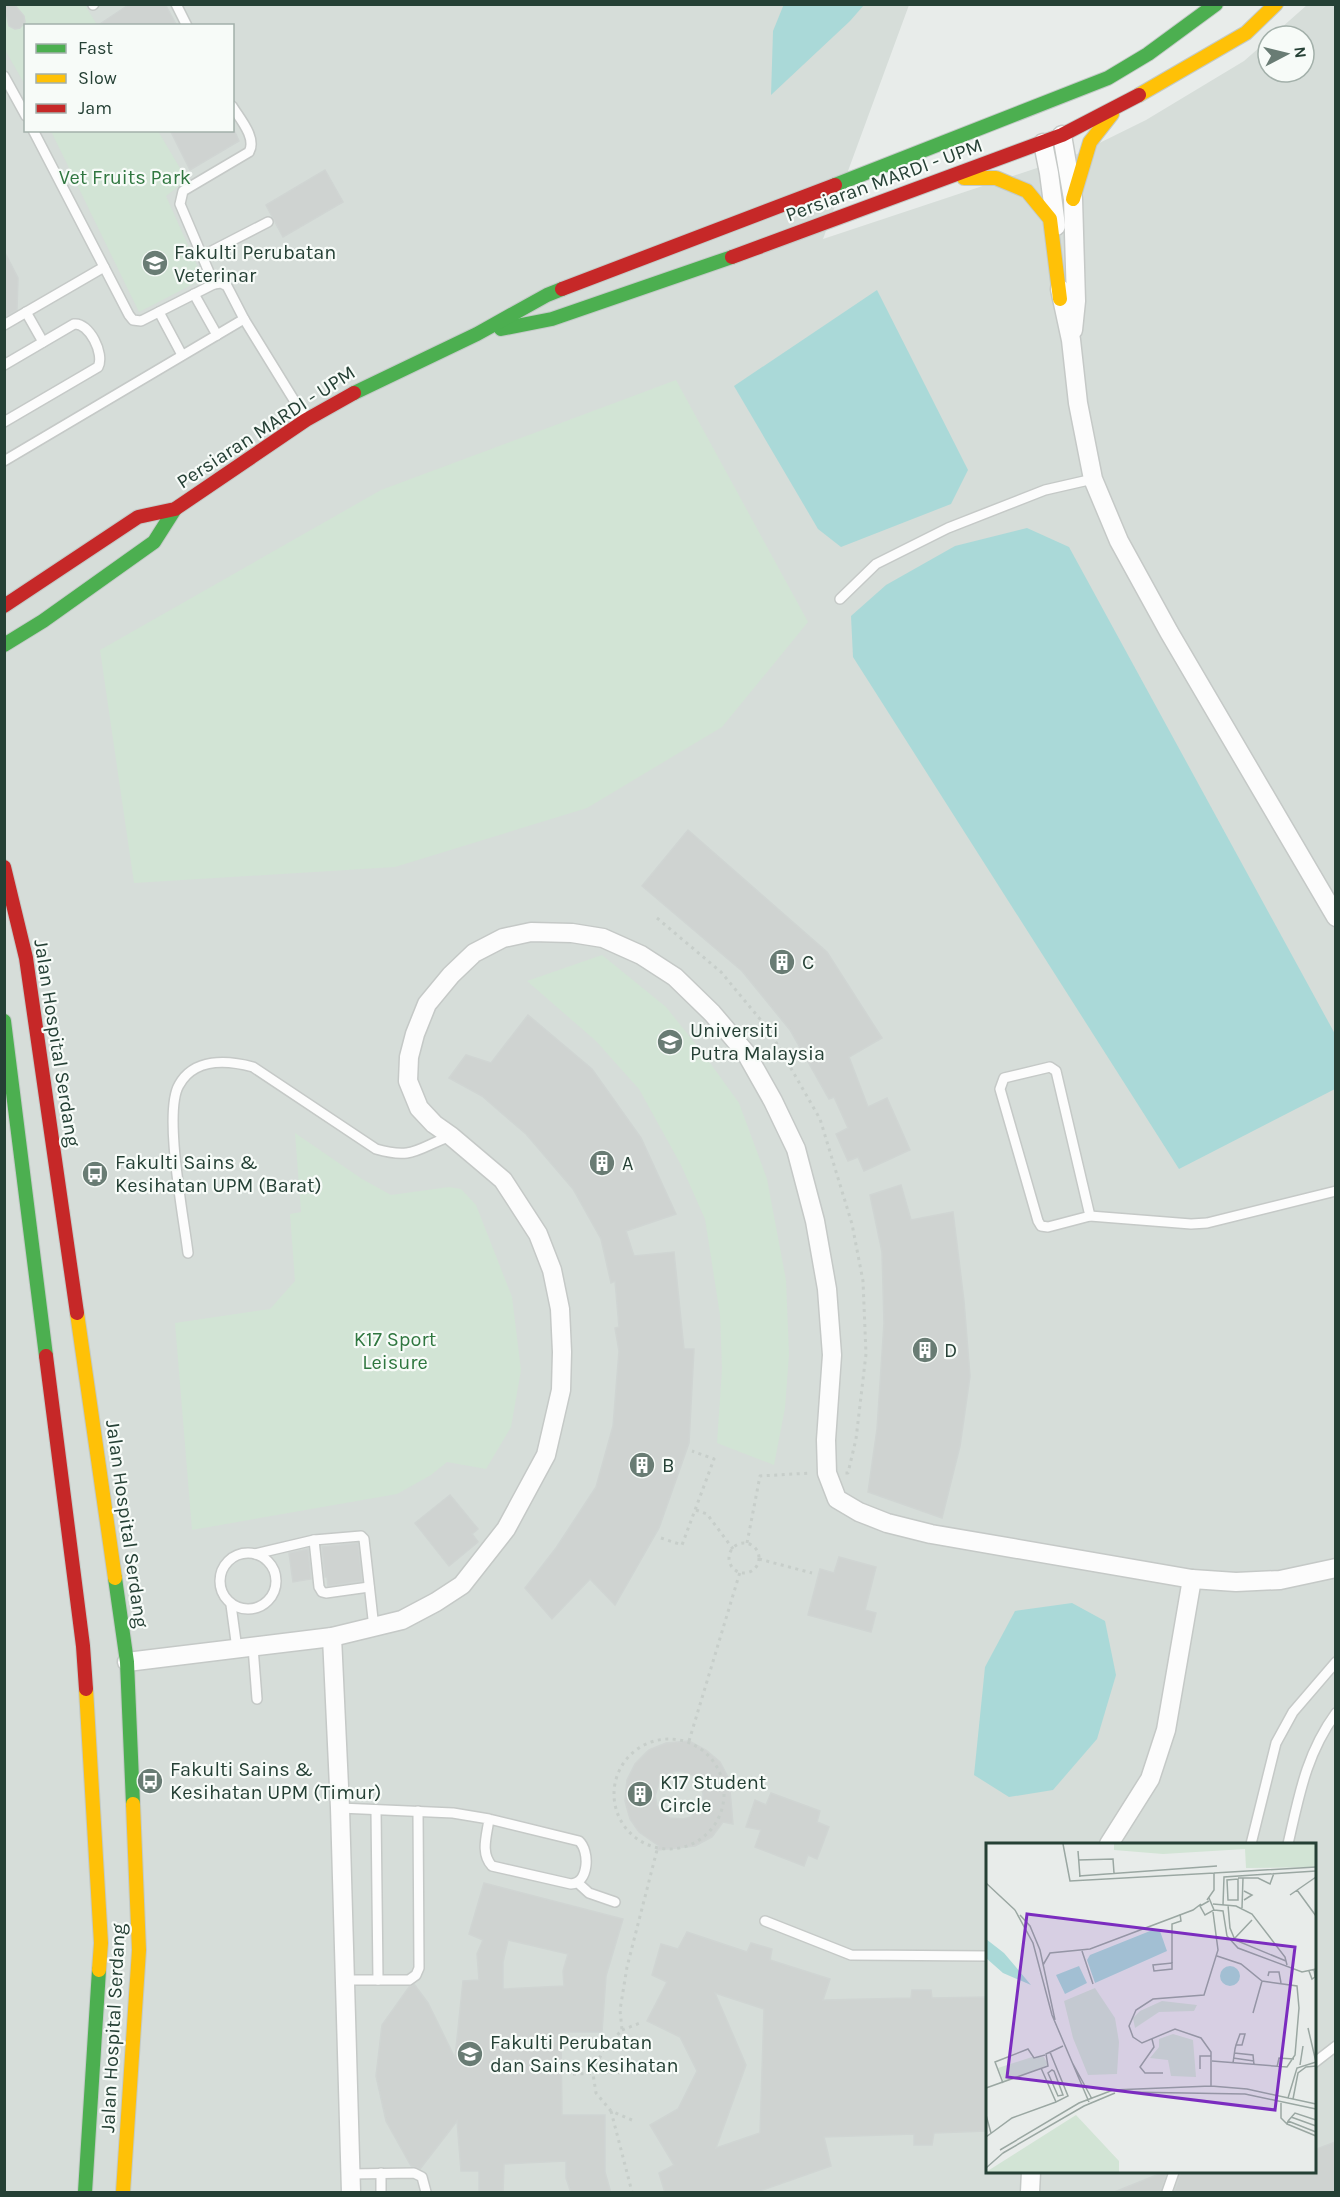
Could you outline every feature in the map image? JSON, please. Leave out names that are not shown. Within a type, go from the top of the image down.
[{"type":"street","name":"Persiaran MARDI - UPM","points":[[4,606],[138,517],[175,509],[306,420],[373,382],[477,334],[547,295],[1108,78],[1148,54],[1216,4]]},
{"type":"street","name":"Persiaran MARDI - UPM","points":[[477,334],[552,319],[741,254],[946,178],[1046,130],[1120,104],[1164,82],[1246,33],[1276,4]]},
{"type":"street","points":[[1062,108],[1075,91]]},
{"type":"street","points":[[1071,340],[1076,301],[1074,199],[1090,142],[1120,104]]},
{"type":"street","points":[[1009,118],[1046,130],[1074,199]]},
{"type":"street","points":[[1046,130],[1056,226],[1060,299]]},
{"type":"street","points":[[946,178],[996,178],[1027,191],[1050,219],[1060,299],[1071,340],[1078,403],[1093,479],[1119,541],[1141,581],[1335,917]]},
{"type":"street","name":"Persiaran MARDI - UPM","points":[[4,645],[43,621],[154,542],[175,509]]},
{"type":"street","name":"Jalan Hospital Serdang","points":[[4,867],[26,958],[127,1662],[139,1950],[123,2193]]},
{"type":"street","points":[[127,1662],[332,1637],[402,1620],[462,1585],[506,1529],[546,1455],[561,1390],[560,1309],[552,1270],[538,1234],[503,1180],[452,1136],[434,1124],[419,1108],[408,1081],[409,1057],[415,1034],[428,1005],[451,975],[474,953],[503,938],[531,932],[572,933],[603,938],[641,955],[675,977],[712,1013],[746,1053],[773,1101],[796,1149],[815,1221],[827,1289],[831,1355],[826,1440],[827,1473],[837,1499],[859,1512],[887,1523],[932,1534],[1192,1579],[1236,1582],[1280,1580],[1335,1568]]},
{"type":"street","name":"Jalan Hospital Serdang","points":[[4,1021],[83,1646],[101,1942],[85,2193]]},
{"type":"street","points":[[1110,1843],[1150,1779],[1166,1730],[1192,1579]]},
{"type":"street","points":[[332,1637],[340,1809],[351,2193]]},
{"type":"street","points":[[1030,2193],[1031,2173]]},
{"type":"lane","points":[[176,4],[186,24]]},
{"type":"lane","points":[[4,76],[24,112]]},
{"type":"lane","points":[[214,284],[182,210],[181,197],[183,191],[249,152],[252,146],[251,139],[234,109]]},
{"type":"lane","points":[[34,132],[129,315],[134,320],[141,321],[214,284],[221,283],[227,286],[244,319],[306,420]]},
{"type":"lane","points":[[202,256],[268,222]]},
{"type":"lane","points":[[4,325],[104,267]]},
{"type":"lane","points":[[194,294],[217,335]]},
{"type":"lane","points":[[27,312],[43,342]]},
{"type":"lane","points":[[159,312],[182,355]]},
{"type":"lane","points":[[4,461],[244,319]]},
{"type":"lane","points":[[4,365],[74,324],[80,323],[85,326],[102,360],[98,367],[4,422]]},
{"type":"lane","points":[[840,599],[876,564],[948,528],[1045,490],[1093,479]]},
{"type":"lane","points":[[188,1253],[173,1138],[173,1110],[178,1085],[191,1071],[211,1062],[232,1061],[253,1067],[376,1149],[393,1154],[412,1154],[452,1136]]},
{"type":"lane","points":[[1090,1216],[1056,1071],[1050,1067],[1042,1068],[1004,1078],[1000,1089],[1041,1226],[1048,1227],[1090,1216],[1191,1224],[1207,1223],[1335,1191]]},
{"type":"lane","points":[[255,1554],[263,1558],[274,1572],[276,1581],[271,1598],[257,1608],[239,1609],[224,1598],[219,1579],[222,1569],[236,1556],[245,1553],[255,1554],[314,1540],[361,1536],[364,1539],[374,1628]]},
{"type":"lane","points":[[314,1540],[319,1587],[322,1592],[369,1587]]},
{"type":"lane","points":[[231,1605],[245,1648],[257,1699]]},
{"type":"lane","points":[[1251,1843],[1276,1743],[1293,1712],[1335,1662]]},
{"type":"lane","points":[[1288,1843],[1311,1755],[1321,1733],[1335,1713]]},
{"type":"lane","points":[[340,1809],[453,1813],[489,1819],[579,1841],[585,1847],[586,1854],[582,1879],[578,1883],[571,1884],[492,1866],[486,1859],[485,1851],[489,1819]]},
{"type":"lane","points":[[376,1810],[378,1980]]},
{"type":"lane","points":[[345,1980],[409,1980],[416,1975],[419,1968],[418,1811]]},
{"type":"lane","points":[[578,1883],[590,1893],[615,1902]]},
{"type":"lane","points":[[765,1921],[851,1955],[986,1956]]},
{"type":"lane","points":[[1316,2061],[1335,2046]]},
{"type":"lane","points":[[381,2173],[381,2193]]},
{"type":"lane","points":[[350,2174],[414,2173],[422,2177],[426,2193]]},
{"type":"lane","points":[[1167,2193],[1174,2173]]},
{"type":"path","points":[[661,1538],[682,1545],[714,1459],[692,1451]]},
{"type":"path","points":[[747,1543],[760,1476],[827,1473]]},
{"type":"path","points":[[695,1510],[707,1514],[733,1549]]},
{"type":"path","points":[[747,1543],[756,1548],[758,1564],[750,1571],[740,1572],[733,1567],[731,1562],[730,1553],[733,1549],[738,1544],[747,1543]]},
{"type":"path","points":[[759,1559],[812,1573]]},
{"type":"path","points":[[689,1741],[740,1572]]},
{"type":"path","points":[[658,1738],[689,1741],[715,1761],[726,1793],[717,1826],[691,1847],[657,1850],[630,1836],[614,1810],[614,1779],[630,1752],[658,1738]]},
{"type":"path","points":[[622,2030],[620,2010],[627,1967],[657,1850]]},
{"type":"path","points":[[632,2193],[611,2111],[596,2093],[593,2074],[603,2050],[622,2030],[640,2023]]},
{"type":"path","points":[[573,2074],[678,2071]]},
{"type":"path","points":[[611,2111],[632,2120]]},
{"type":"shaded area","name":"Universiti Putra Malaysia","points":[[5,5],[909,5],[823,239],[1073,156],[1146,120],[1244,61],[1256,50],[1256,84],[1316,84],[1316,24],[1286,24],[1307,5],[1335,5],[1335,2192],[5,2192]]},
{"type":"green space","points":[[5,5],[85,5],[96,24],[24,24],[24,83],[5,50]]},
{"type":"green space","name":"Vet Fruits Park","points":[[51,132],[159,132],[187,180],[166,196],[203,279],[139,312]]},
{"type":"green space","points":[[676,380],[808,622],[722,727],[587,808],[395,867],[134,883],[100,650],[381,490]]},
{"type":"green space","points":[[602,955],[666,1007],[705,1056],[739,1103],[767,1179],[786,1280],[789,1354],[785,1408],[774,1465],[717,1443],[722,1369],[720,1315],[705,1219],[681,1165],[639,1089],[596,1041],[527,981]]},
{"type":"green space","name":"K17 Sport Leisure","points":[[295,1133],[362,1179],[391,1195],[449,1187],[461,1189],[476,1205],[512,1297],[521,1370],[511,1427],[486,1469],[447,1462],[431,1475],[397,1494],[192,1530],[175,1323],[270,1309],[295,1281],[290,1214],[301,1212]]},
{"type":"water","points":[[784,4],[864,5],[771,95],[773,31]]},
{"type":"water","points":[[877,290],[968,470],[951,504],[841,547],[818,529],[734,386]]},
{"type":"water","points":[[1027,528],[1069,547],[1335,1034],[1335,1089],[1179,1169],[853,657],[851,616],[886,585],[955,546]]},
{"type":"water","points":[[1072,1603],[1105,1621],[1116,1675],[1097,1739],[1053,1790],[1009,1797],[974,1775],[985,1667],[1015,1611]]},
{"type":"building","points":[[4,4],[14,4],[24,16],[25,22],[20,28],[15,29],[9,26]]},
{"type":"building","points":[[130,4],[165,4],[176,24],[100,24]]},
{"type":"building","points":[[234,130],[239,141],[190,170],[171,132],[234,132]]},
{"type":"building","points":[[325,170],[343,202],[283,237],[266,205]]},
{"type":"building","points":[[4,251],[18,278],[17,310],[6,316]]},
{"type":"building","name":"C","points":[[688,830],[827,952],[882,1038],[849,1057],[868,1107],[887,1098],[910,1150],[864,1171],[858,1157],[848,1161],[836,1134],[848,1128],[834,1097],[829,1099],[790,1030],[742,971],[642,886]]},
{"type":"building","points":[[528,1015],[592,1069],[641,1138],[676,1214],[626,1231],[634,1256],[674,1252],[684,1349],[694,1349],[689,1443],[659,1528],[615,1605],[590,1579],[552,1619],[525,1588],[556,1548],[596,1487],[613,1426],[619,1351],[615,1328],[619,1327],[615,1281],[611,1283],[601,1239],[573,1189],[526,1134],[482,1096],[449,1078],[466,1055],[491,1063]]},
{"type":"building","name":"D","points":[[901,1185],[911,1220],[953,1212],[964,1301],[970,1376],[960,1446],[942,1518],[868,1492],[877,1429],[884,1323],[882,1252],[870,1195]]},
{"type":"building","points":[[450,1495],[478,1529],[472,1534],[478,1542],[449,1566],[415,1523]]},
{"type":"building","points":[[358,1543],[362,1581],[328,1586],[322,1547]]},
{"type":"building","points":[[308,1549],[311,1579],[293,1582],[289,1553]]},
{"type":"building","points":[[839,1557],[876,1567],[865,1610],[876,1613],[871,1632],[808,1615],[820,1569],[834,1573]]},
{"type":"building","name":"K17 Student Circle","points":[[689,1741],[706,1750],[720,1762],[729,1779],[733,1824],[723,1822],[712,1837],[695,1846],[657,1850],[659,1846],[639,1832],[630,1819],[625,1801],[627,1780],[635,1764],[649,1750],[666,1743]],"holes":[[[674,1771],[682,1771],[695,1776],[700,1783],[703,1801],[691,1817],[670,1818],[662,1813],[655,1796],[660,1780]]]},
{"type":"building","points":[[771,1793],[820,1811],[817,1822],[829,1827],[817,1859],[808,1855],[804,1866],[755,1847],[761,1830],[746,1827],[755,1800],[766,1805]]},
{"type":"building","name":"Fakulti Perubatan dan Sains Kesihatan","points":[[484,1883],[623,1919],[606,1976],[602,2032],[561,2032],[562,2115],[605,2115],[605,2172],[611,2193],[571,2193],[566,2178],[566,2161],[504,2164],[503,2193],[479,2193],[479,2171],[461,2171],[457,2121],[420,2169],[411,2166],[386,2121],[376,2076],[382,2025],[409,1987],[414,1984],[428,2003],[455,2058],[463,1981],[479,1980],[477,1954],[483,1940],[469,1934]],"holes":[[[508,1940],[568,1954],[563,1971],[564,1986],[503,1989],[503,1962]]]},
{"type":"building","points":[[687,1932],[747,1952],[751,1943],[772,1949],[770,1960],[830,1979],[823,2000],[911,1998],[912,1990],[931,1990],[932,1998],[986,1997],[986,2131],[934,2133],[932,2145],[914,2145],[914,2134],[824,2137],[831,2166],[754,2193],[665,2193],[659,2173],[674,2165],[650,2125],[678,2109],[697,2071],[680,2037],[647,2021],[667,1982],[652,1975],[661,1944],[678,1949]],"holes":[[[715,1993],[764,2009],[760,2133],[716,2148],[746,2065]]]},
{"type":"building","points":[[1335,2142],[1335,2193],[1174,2193],[1181,2173],[1316,2173],[1316,2149]]},
{"type":"building","points":[[1162,2173],[1167,2173],[1160,2193],[1112,2193]]},
{"type":"traffic: fast","points":[[835,185],[1108,78],[1148,54],[1216,4]]},
{"type":"traffic: fast","points":[[501,329],[552,319],[732,257]]},
{"type":"traffic: fast","points":[[354,393],[477,334],[562,289]]},
{"type":"traffic: fast","points":[[4,645],[43,621],[154,542],[175,509]]},
{"type":"traffic: fast","points":[[4,1021],[46,1356]]},
{"type":"traffic: fast","points":[[115,1578],[127,1662],[133,1804]]},
{"type":"traffic: fast","points":[[85,2192],[99,1970]]},
{"type":"traffic: slow","points":[[1139,95],[1246,33],[1276,4]]},
{"type":"traffic: slow","points":[[1073,199],[1090,142],[1112,114]]},
{"type":"traffic: slow","points":[[964,178],[996,178],[1027,191],[1050,219],[1060,299]]},
{"type":"traffic: slow","points":[[77,1313],[115,1578]]},
{"type":"traffic: slow","points":[[86,1689],[101,1943],[99,1970]]},
{"type":"traffic: slow","points":[[123,2192],[139,1950],[133,1804]]},
{"type":"traffic: jam","points":[[732,257],[1062,135],[1139,95]]},
{"type":"traffic: jam","points":[[562,289],[835,185]]},
{"type":"traffic: jam","points":[[4,606],[138,517],[175,509],[306,420],[354,393]]},
{"type":"traffic: jam","points":[[4,867],[26,958],[77,1313]]},
{"type":"traffic: jam","points":[[46,1356],[83,1646],[86,1689]]},
{"type":"place","name":"Fakulti Perubatan Veterinar","points":[[155,263]]},
{"type":"place","name":"C","points":[[782,962]]},
{"type":"place","name":"Universiti Putra Malaysia","points":[[670,1042]]},
{"type":"place","name":"A","points":[[602,1163]]},
{"type":"place","name":"Fakulti Sains & Kesihatan UPM (Barat)","points":[[95,1174]]},
{"type":"place","name":"D","points":[[925,1350]]},
{"type":"place","name":"B","points":[[642,1465]]},
{"type":"place","name":"Fakulti Sains & Kesihatan UPM (Timur)","points":[[150,1781]]},
{"type":"place","name":"K17 Student Circle","points":[[640,1794]]},
{"type":"place","name":"Fakulti Perubatan dan Sains Kesihatan","points":[[470,2054]]}]
